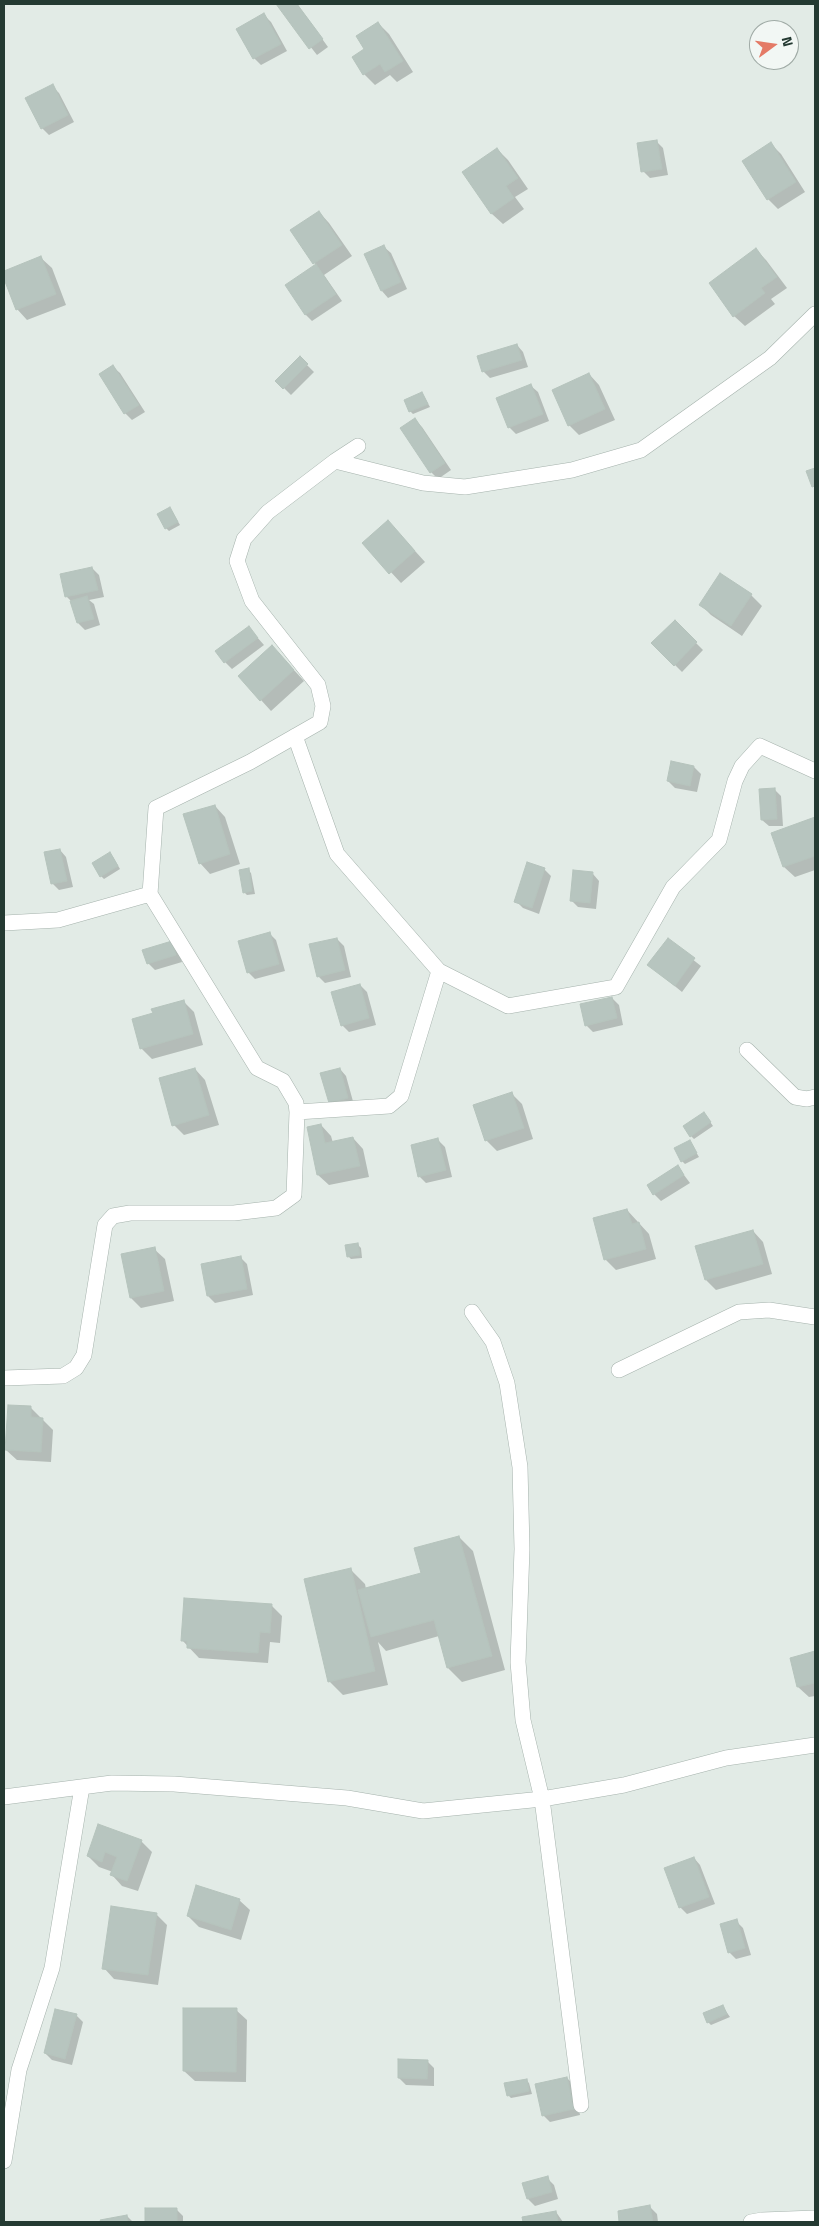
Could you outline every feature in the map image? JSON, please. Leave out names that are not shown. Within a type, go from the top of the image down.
[{"type":"street","points":[[335,461],[423,483],[465,487],[572,470],[641,450],[770,358],[815,314]]},
{"type":"street","points":[[4,1378],[63,1376],[76,1368],[84,1355],[105,1225],[113,1216],[130,1213],[234,1213],[276,1208],[294,1195],[296,1103],[282,1081],[257,1068],[150,894],[156,808],[250,762],[320,722],[323,706],[318,685],[252,601],[237,561],[244,539],[268,512],[335,461],[358,446]]},
{"type":"street","points":[[295,736],[337,854],[440,971],[508,1006],[616,987],[673,887],[720,840],[735,781],[742,766],[760,746],[815,771]]},
{"type":"street","points":[[4,923],[58,920],[150,894]]},
{"type":"street","points":[[297,1112],[389,1106],[401,1096],[440,971]]},
{"type":"street","points":[[747,1050],[795,1097],[807,1099],[815,1097]]},
{"type":"street","points":[[619,1370],[739,1312],[769,1310],[815,1316]]},
{"type":"street","points":[[472,1312],[493,1342],[507,1382],[520,1467],[522,1549],[518,1662],[523,1720],[542,1798],[581,2104]]},
{"type":"street","points":[[4,1797],[112,1783],[174,1784],[347,1798],[422,1811],[542,1798],[624,1785],[726,1758],[815,1745]]},
{"type":"street","points":[[4,2161],[19,2070],[52,1968],[82,1787]]},
{"type":"street","points":[[751,2222],[815,2218]]},
{"type":"building","points":[[276,4],[297,4],[323,39],[309,49]]},
{"type":"building","points":[[264,13],[281,44],[253,59],[236,29]]},
{"type":"building","points":[[378,22],[403,61],[385,72],[380,64],[363,75],[352,57],[364,49],[356,36]]},
{"type":"building","points":[[53,84],[68,115],[41,129],[25,98]]},
{"type":"building","points":[[657,140],[662,169],[641,172],[637,143]]},
{"type":"building","points":[[771,142],[796,182],[767,200],[742,161]]},
{"type":"building","points":[[497,148],[518,178],[506,186],[514,198],[491,214],[462,172]]},
{"type":"building","points":[[319,211],[342,245],[313,264],[290,230]]},
{"type":"building","points":[[384,245],[401,282],[381,291],[364,254]]},
{"type":"building","points":[[756,248],[777,277],[761,288],[765,293],[733,317],[709,283]]},
{"type":"building","points":[[41,256],[56,294],[16,310],[4,279],[4,271]]},
{"type":"building","points":[[316,264],[336,294],[305,315],[285,285]]},
{"type":"building","points":[[517,344],[522,360],[482,372],[477,356]]},
{"type":"building","points":[[300,356],[308,364],[283,389],[275,381]]},
{"type":"building","points":[[113,365],[139,405],[124,414],[99,374]]},
{"type":"building","points":[[589,373],[605,409],[568,426],[552,390]]},
{"type":"building","points":[[531,384],[543,414],[508,428],[496,398]]},
{"type":"building","points":[[422,392],[428,404],[409,412],[404,400]]},
{"type":"building","points":[[415,418],[445,463],[430,473],[400,428]]},
{"type":"building","points":[[815,468],[815,486],[812,487],[806,471]]},
{"type":"building","points":[[170,507],[178,522],[165,529],[157,514]]},
{"type":"building","points":[[388,520],[415,551],[389,574],[362,543]]},
{"type":"building","points":[[92,567],[98,590],[65,597],[60,574]]},
{"type":"building","points":[[720,573],[752,594],[731,626],[699,605]]},
{"type":"building","points":[[87,596],[94,619],[77,623],[70,601]]},
{"type":"building","points":[[675,620],[697,642],[674,666],[651,643]]},
{"type":"building","points":[[249,626],[258,638],[224,663],[215,651]]},
{"type":"building","points":[[272,645],[294,670],[260,701],[238,676]]},
{"type":"building","points":[[671,761],[694,766],[690,786],[667,781]]},
{"type":"building","points":[[775,788],[777,819],[761,820],[759,789]]},
{"type":"building","points":[[215,805],[230,854],[199,864],[183,814]]},
{"type":"building","points":[[815,817],[815,856],[783,867],[771,833]]},
{"type":"building","points":[[60,849],[67,881],[51,884],[44,852]]},
{"type":"building","points":[[110,852],[118,866],[100,877],[92,863]]},
{"type":"building","points":[[527,862],[545,868],[532,908],[514,902]]},
{"type":"building","points":[[249,868],[252,891],[243,893],[239,870]]},
{"type":"building","points":[[573,870],[593,872],[590,903],[570,901]]},
{"type":"building","points":[[270,932],[279,964],[247,973],[238,941]]},
{"type":"building","points":[[337,938],[345,970],[317,977],[309,944]]},
{"type":"building","points":[[668,938],[695,958],[675,986],[647,965]]},
{"type":"building","points":[[172,941],[176,955],[147,964],[142,950]]},
{"type":"building","points":[[360,984],[369,1018],[341,1026],[331,992]]},
{"type":"building","points":[[612,997],[617,1018],[585,1026],[580,1004]]},
{"type":"building","points":[[184,1000],[193,1034],[140,1049],[132,1019],[153,1013],[151,1009]]},
{"type":"building","points":[[195,1068],[209,1115],[172,1126],[159,1078]]},
{"type":"building","points":[[340,1068],[348,1098],[329,1103],[320,1073]]},
{"type":"building","points":[[512,1092],[524,1128],[485,1141],[473,1105]]},
{"type":"building","points":[[704,1112],[711,1122],[690,1137],[683,1126]]},
{"type":"building","points":[[321,1124],[325,1143],[353,1137],[360,1166],[317,1175],[307,1127]]},
{"type":"building","points":[[438,1138],[446,1170],[418,1177],[411,1145]]},
{"type":"building","points":[[690,1140],[697,1153],[681,1162],[674,1148]]},
{"type":"building","points":[[678,1165],[684,1175],[653,1195],[647,1185]]},
{"type":"building","points":[[627,1209],[632,1224],[639,1222],[646,1249],[604,1260],[593,1218]]},
{"type":"building","points":[[753,1230],[763,1264],[705,1280],[695,1246]]},
{"type":"building","points":[[358,1243],[360,1255],[347,1257],[345,1245]]},
{"type":"building","points":[[155,1247],[164,1291],[130,1298],[121,1254]]},
{"type":"building","points":[[241,1256],[247,1289],[207,1296],[201,1264]]},
{"type":"building","points":[[8,1405],[31,1406],[31,1417],[43,1418],[41,1452],[5,1450]]},
{"type":"building","points":[[459,1536],[492,1656],[447,1668],[434,1620],[371,1637],[358,1590],[421,1573],[414,1548]]},
{"type":"building","points":[[351,1568],[375,1671],[328,1682],[304,1579]]},
{"type":"building","points":[[184,1598],[272,1604],[270,1633],[260,1632],[258,1653],[187,1648],[187,1641],[181,1641]]},
{"type":"building","points":[[815,1651],[815,1683],[797,1687],[790,1658]]},
{"type":"building","points":[[98,1824],[142,1840],[127,1881],[110,1875],[117,1857],[105,1852],[102,1862],[87,1856]]},
{"type":"building","points":[[694,1857],[709,1897],[679,1908],[664,1868]]},
{"type":"building","points":[[196,1885],[240,1899],[231,1930],[187,1916]]},
{"type":"building","points":[[111,1906],[157,1913],[148,1975],[102,1969]]},
{"type":"building","points":[[737,1919],[745,1948],[728,1953],[720,1924]]},
{"type":"building","points":[[723,2005],[727,2014],[707,2023],[703,2013]]},
{"type":"building","points":[[183,2008],[237,2008],[236,2072],[183,2071]]},
{"type":"building","points":[[55,2009],[77,2014],[65,2059],[44,2053]]},
{"type":"building","points":[[398,2059],[428,2060],[427,2079],[398,2078]]},
{"type":"building","points":[[567,2077],[574,2109],[542,2116],[535,2084]]},
{"type":"building","points":[[527,2079],[529,2091],[507,2096],[504,2083]]},
{"type":"building","points":[[548,2176],[552,2192],[527,2199],[522,2183]]},
{"type":"building","points":[[650,2205],[653,2222],[619,2222],[618,2211]]},
{"type":"building","points":[[145,2208],[177,2208],[177,2222],[145,2222]]},
{"type":"building","points":[[556,2211],[558,2222],[523,2222],[522,2217]]},
{"type":"building","points":[[127,2215],[128,2222],[101,2222],[100,2220]]}]
